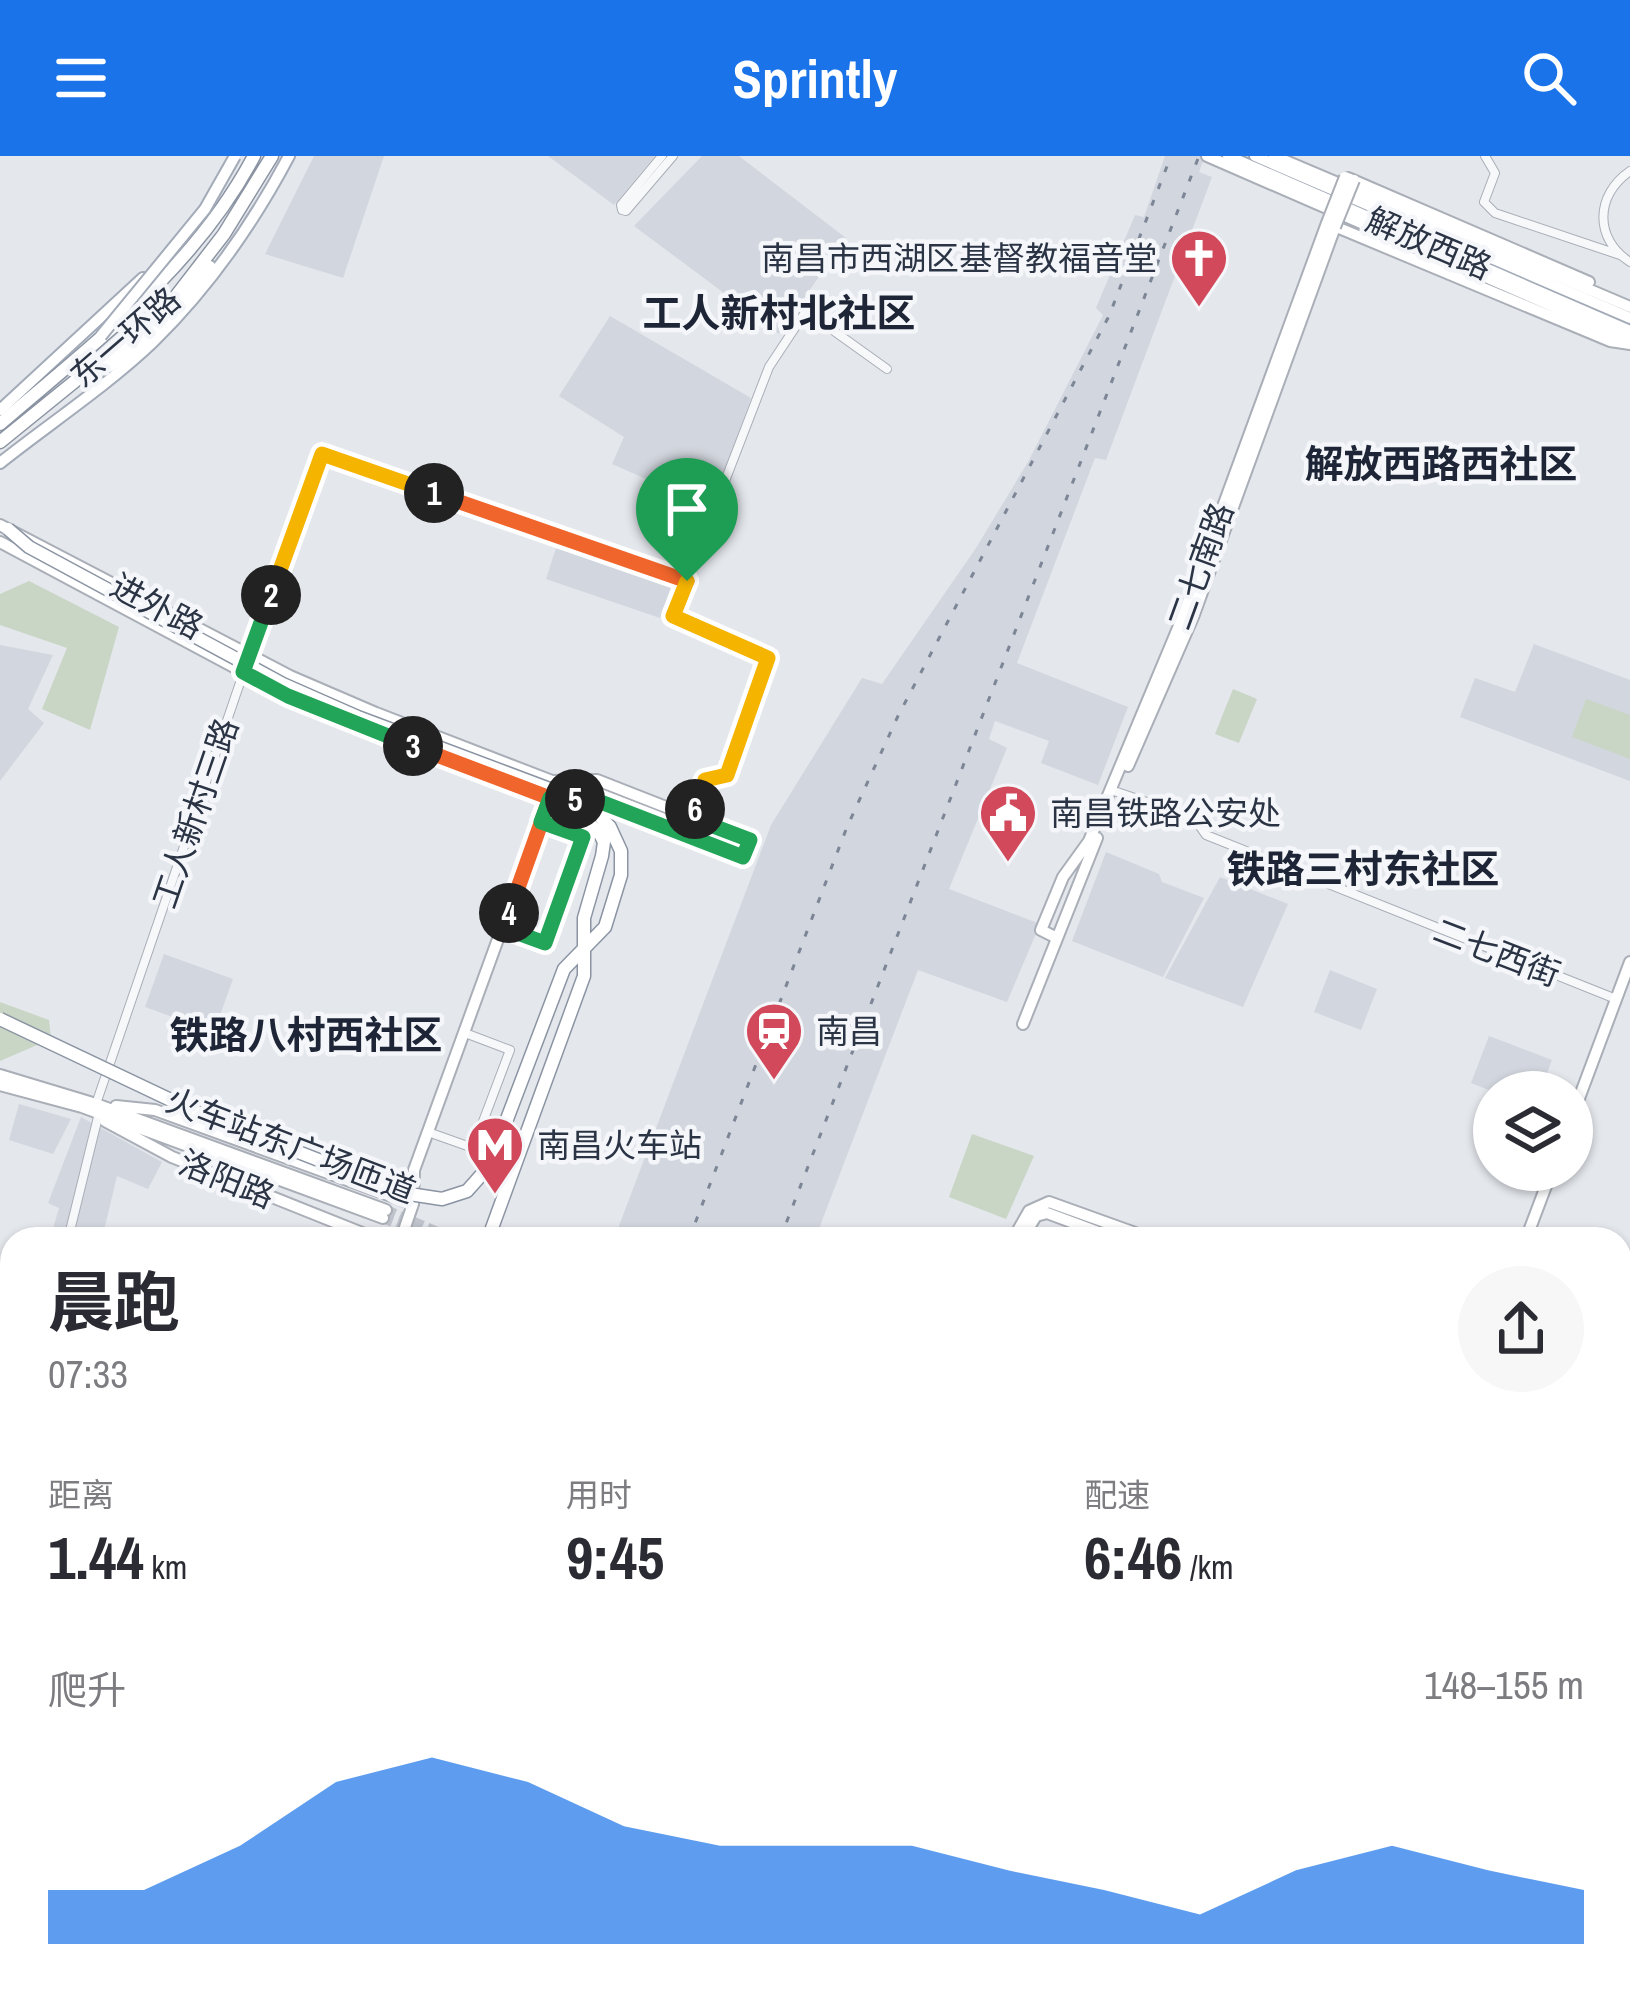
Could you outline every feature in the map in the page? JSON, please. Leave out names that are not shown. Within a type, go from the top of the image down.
[{"type":"highway","name":"东一环路","points":[[0,424],[157,288],[209,227],[254,156]]},
{"type":"highway","name":"东一环路","points":[[0,442],[170,304],[224,234],[272,156]]},
{"type":"highway","name":"火车站东广场匝道","points":[[0,1019],[196,1112],[403,1193],[442,1199],[467,1192],[483,1172],[524,1080],[564,969],[605,927],[621,875],[621,851],[610,827],[586,803],[283,684],[28,548],[4,527]]},
{"type":"highway","name":"火车站东广场匝道","points":[[492,1227],[584,976],[584,919],[604,842],[589,823],[550,798]]},
{"type":"main road","points":[[101,336],[205,209],[238,156]]},
{"type":"main road","points":[[0,410],[195,229],[238,156]]},
{"type":"main road","points":[[0,460],[158,328],[241,229],[285,156]]},
{"type":"main road","points":[[1207,156],[1630,338]]},
{"type":"main road","name":"解放西路","points":[[1228,156],[1630,338]]},
{"type":"main road","name":"解放西路","points":[[1256,156],[1630,318]]},
{"type":"main road","points":[[1274,156],[1630,305]]},
{"type":"main road","name":"二七南路","points":[[1057,938],[1041,930],[1063,877],[1089,841],[1181,621],[1349,179],[1630,305]]},
{"type":"main road","points":[[1331,225],[1610,341],[1630,338]]},
{"type":"main road","name":"二七南路","points":[[1023,1024],[1192,617],[1331,225]]},
{"type":"main road","name":"进外路","points":[[0,542],[243,672],[328,712],[550,798],[593,799],[743,857],[750,840],[597,780],[552,781],[376,713],[249,655],[4,527]]},
{"type":"main road","points":[[405,1227],[413,1204],[414,1170],[504,928],[552,781]]},
{"type":"main road","points":[[1589,1071],[1630,962]]},
{"type":"main road","name":"洛阳路","points":[[0,1075],[384,1214]]},
{"type":"main road","name":"洛阳路","points":[[0,1085],[92,1109],[155,1110],[413,1204]]},
{"type":"main road","name":"洛阳路","points":[[92,1109],[172,1157],[347,1227]]},
{"type":"main road","points":[[1531,1227],[1544,1191]]},
{"type":"main road","points":[[1021,1227],[1036,1205],[1114,1227]]},
{"type":"main road","points":[[1030,1227],[1038,1215],[1060,1210],[1093,1227]]},
{"type":"street","points":[[662,156],[620,206],[622,210],[673,156]]},
{"type":"street","points":[[1485,156],[1495,173],[1484,202],[1495,214],[1630,262]]},
{"type":"street","points":[[1620,255],[1606,237],[1602,212],[1609,192],[1630,171]]},
{"type":"street","points":[[686,834],[705,780],[727,775],[768,658],[673,616],[770,368],[806,310],[887,369]]},
{"type":"street","name":"工人新村三路","points":[[70,1227],[92,1109],[322,454],[687,581]]},
{"type":"street","name":"二七西街","points":[[1117,792],[1194,818],[1206,835],[1616,999]]},
{"type":"street","points":[[504,928],[545,943],[583,837],[541,822]]},
{"type":"street","points":[[428,1132],[473,1148],[510,1050],[465,1033]]},
{"type":"shaded area","points":[[314,156],[384,156],[343,278],[265,254]]},
{"type":"shaded area","points":[[548,156],[655,156],[614,205]]},
{"type":"shaded area","points":[[702,156],[739,156],[846,238],[779,334],[634,226]]},
{"type":"shaded area","name":"南昌","points":[[1165,156],[1205,156],[1199,172],[1212,177],[1106,460],[1095,458],[1017,663],[1128,707],[1098,785],[1041,763],[1049,741],[995,721],[989,739],[1007,748],[949,889],[1040,924],[1007,1002],[918,970],[820,1227],[619,1227],[771,825],[862,678],[882,684],[976,548],[1028,462],[1103,315],[1096,308],[1135,215],[1144,217]]},
{"type":"shaded area","points":[[610,316],[751,398],[712,508],[612,464],[624,437],[559,396]]},
{"type":"shaded area","points":[[558,542],[673,581],[660,618],[546,579]]},
{"type":"shaded area","points":[[1534,644],[1630,680],[1630,781],[1460,717],[1475,678],[1515,692]]},
{"type":"shaded area","points":[[0,645],[53,655],[28,709],[44,723],[0,781]]},
{"type":"shaded area","points":[[1106,852],[1204,898],[1163,977],[1072,941]]},
{"type":"shaded area","points":[[1220,877],[1288,904],[1243,1007],[1165,978]]},
{"type":"shaded area","points":[[164,954],[233,979],[214,1032],[145,1007]]},
{"type":"shaded area","points":[[1330,970],[1377,989],[1361,1030],[1314,1012]]},
{"type":"shaded area","points":[[1489,1036],[1552,1060],[1548,1071],[1476,1071]]},
{"type":"shaded area","points":[[19,1104],[71,1119],[53,1154],[9,1140]]},
{"type":"shaded area","points":[[81,1117],[162,1162],[148,1189],[117,1176],[105,1227],[53,1227],[59,1208],[48,1203]]},
{"type":"green space","points":[[29,581],[119,627],[90,730],[42,709],[67,648],[0,625],[0,594]]},
{"type":"green space","points":[[1233,689],[1257,699],[1239,743],[1215,734]]},
{"type":"green space","points":[[1586,699],[1630,715],[1630,759],[1572,737]]},
{"type":"green space","points":[[0,1002],[49,1020],[51,1039],[0,1061]]},
{"type":"green space","points":[[972,1134],[1034,1156],[1006,1219],[949,1197]]},
{"type":"tunnel","points":[[386,1210],[426,1227]]},
{"type":"tunnel","points":[[383,1218],[404,1227]]},
{"type":"railway","points":[[694,1227],[847,827],[898,716],[1109,316],[1171,156]]},
{"type":"railway","points":[[785,1227],[1199,156]]},
{"type":"place","name":"南昌市西湖区基督教福音堂","points":[[1199,309]]},
{"type":"place","name":"南昌铁路公安处","points":[[1008,864]]},
{"type":"place","name":"南昌","points":[[774,1082]]},
{"type":"place","name":"南昌火车站","points":[[495,1196]]},
{"type":"district","name":"工人新村北社区","points":[[779,313]]},
{"type":"district","name":"解放西路西社区","points":[[1441,464]]},
{"type":"district","name":"铁路三村东社区","points":[[1363,869]]},
{"type":"district","name":"铁路八村西社区","points":[[306,1035]]},
{"type":"route","points":[[687,581],[322,454],[243,672],[288,696],[550,798],[541,822],[504,928],[545,943],[583,837],[541,822],[550,798],[593,799],[743,857],[750,840],[692,818],[705,780],[727,775],[768,658],[673,616],[687,581]]}]
